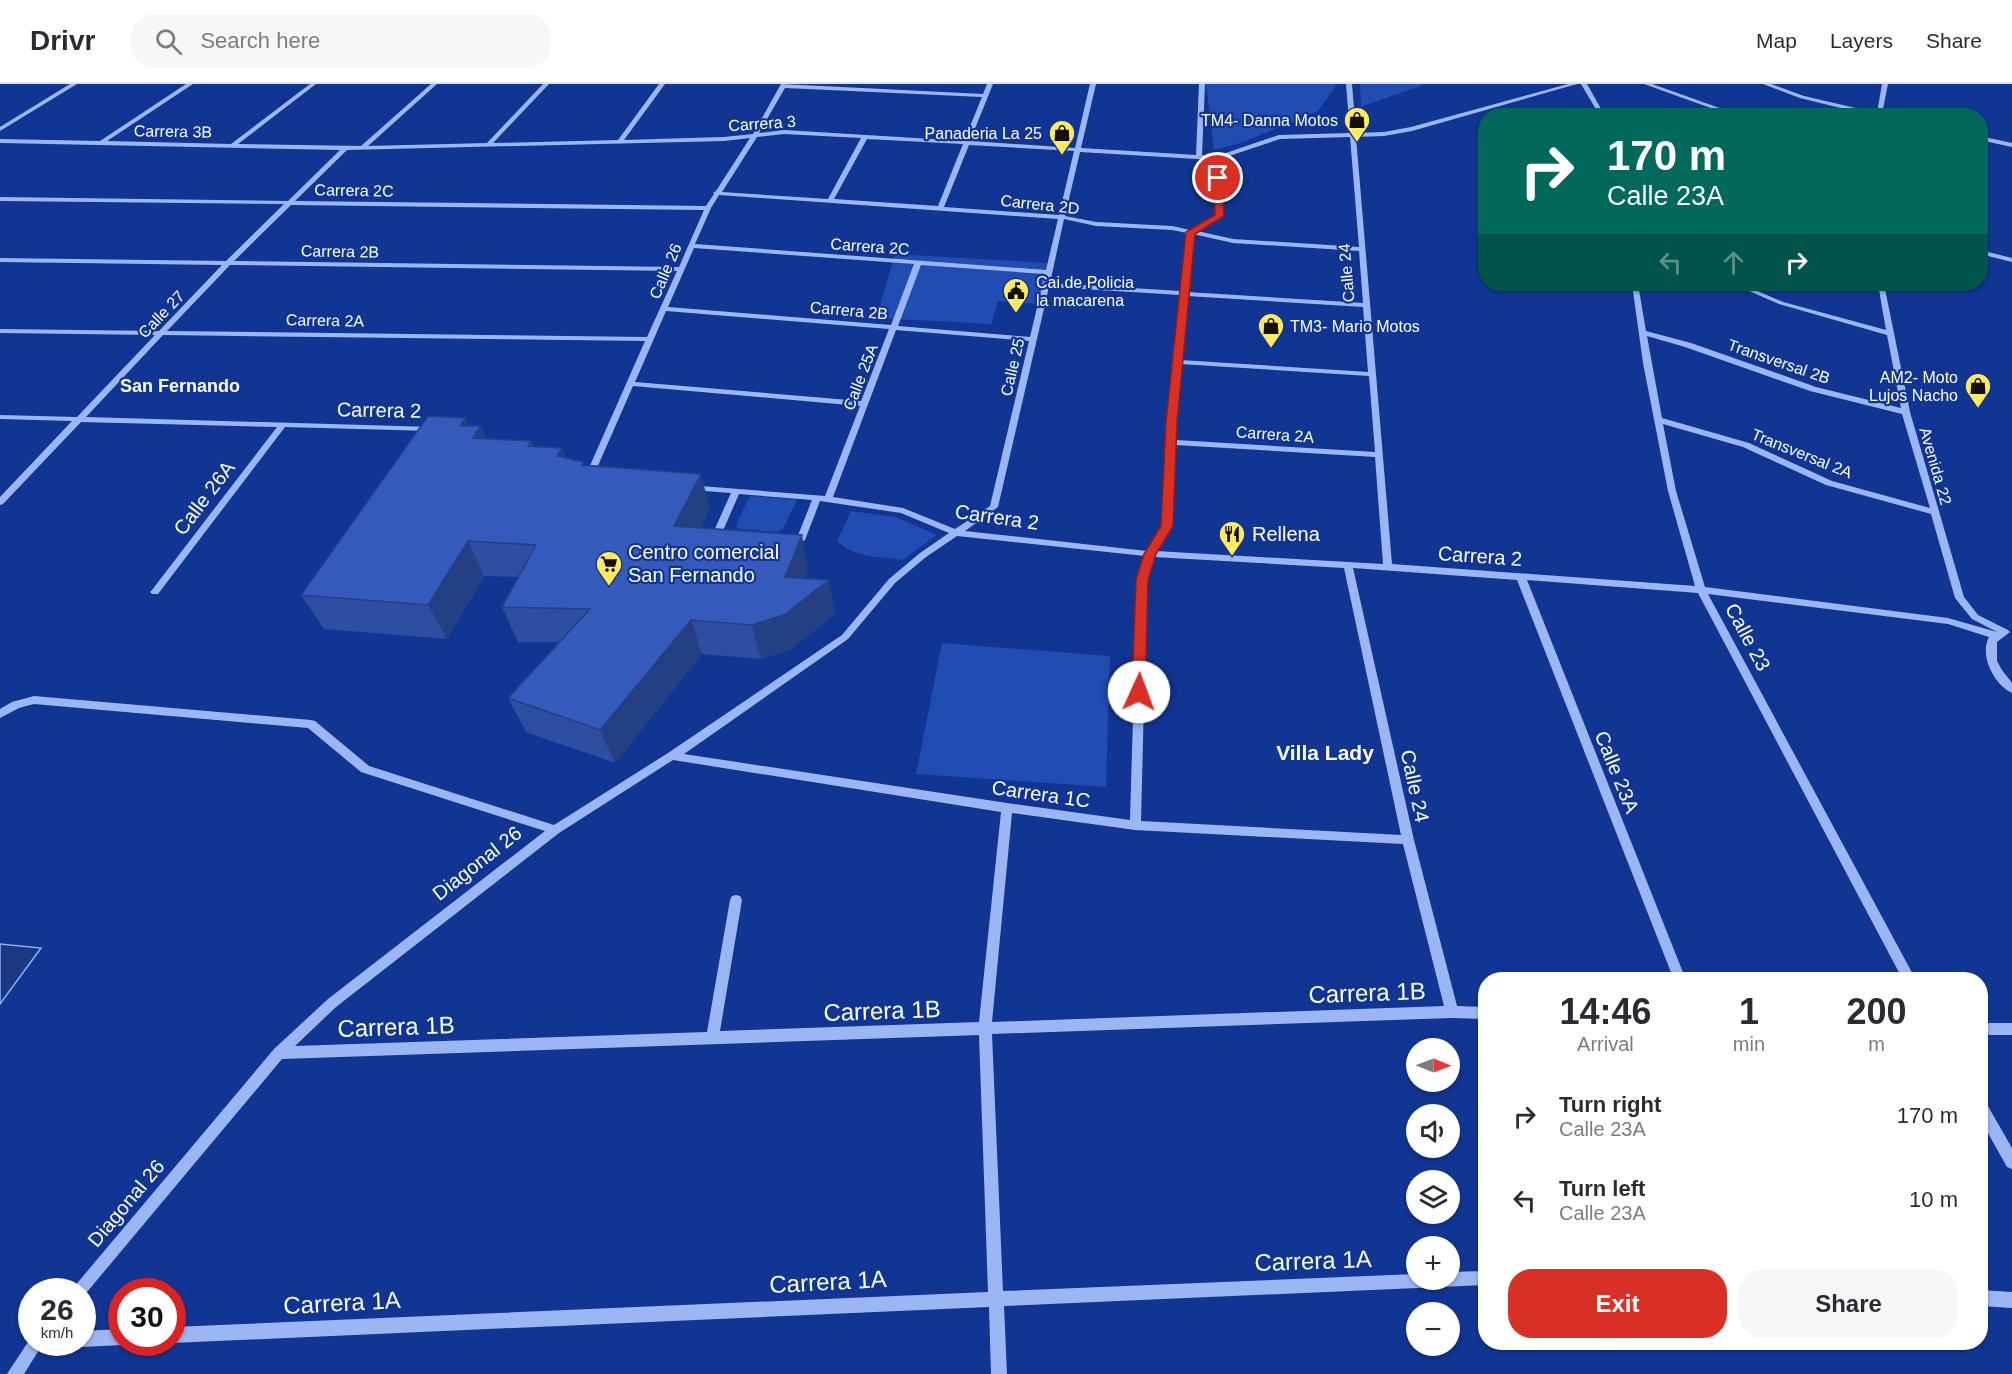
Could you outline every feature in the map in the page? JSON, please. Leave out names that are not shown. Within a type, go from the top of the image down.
[{"type":"street","points":[[0,129],[74,84]]},
{"type":"street","points":[[100,143],[190,84]]},
{"type":"street","points":[[232,146],[313,84]]},
{"type":"street","points":[[363,147],[434,84]]},
{"type":"street","points":[[488,145],[546,84]]},
{"type":"street","points":[[619,142],[662,84]]},
{"type":"street","points":[[940,209],[990,84]]},
{"type":"street","name":"Calle 25","points":[[957,533],[994,507],[1093,84]]},
{"type":"street","points":[[1198,157],[1202,84]]},
{"type":"street","name":"Calle 24","points":[[1349,84],[1351,135],[1388,567]]},
{"type":"street","points":[[1488,108],[1574,84]]},
{"type":"street","points":[[1584,84],[1598,108]]},
{"type":"street","points":[[1647,84],[1717,108]]},
{"type":"street","points":[[1766,84],[1802,97],[1850,108]]},
{"type":"street","points":[[1881,108],[1885,84]]},
{"type":"street","points":[[783,85],[985,96]]},
{"type":"street","name":"Calle 26","points":[[589,477],[708,208],[756,135],[783,85]]},
{"type":"street","points":[[1135,825],[1142,580],[1150,554],[1167,526],[1176,362],[1190,232],[1220,216],[1217,158],[1279,137],[1384,134],[1412,129],[1478,111]]},
{"type":"street","name":"Carrera 3","points":[[345,148],[724,139],[784,132],[1217,158]]},
{"type":"street","points":[[829,202],[865,137]]},
{"type":"street","points":[[1988,140],[2012,145]]},
{"type":"street","name":"Carrera 3B","points":[[0,141],[345,148]]},
{"type":"street","points":[[0,150],[12,142]]},
{"type":"street","name":"Calle 27","points":[[0,502],[228,263],[345,148]]},
{"type":"street","name":"Carrera 2D","points":[[716,194],[1062,217],[1096,224],[1172,228],[1233,241],[1361,249]]},
{"type":"street","name":"Carrera 2C","points":[[0,199],[708,208]]},
{"type":"street","name":"Carrera 2C","points":[[690,246],[1048,272]]},
{"type":"street","points":[[1988,254],[2012,260]]},
{"type":"street","name":"Carrera 2B","points":[[0,260],[680,269]]},
{"type":"street","name":"Calle 25A","points":[[828,499],[918,264]]},
{"type":"street","points":[[1046,285],[1366,306]]},
{"type":"street","name":"Calle 23","points":[[1636,291],[1647,363],[1672,491],[1701,590],[1906,972]]},
{"type":"street","points":[[1753,291],[1781,303],[1888,333]]},
{"type":"street","name":"Avenida 22","points":[[1882,291],[1888,333],[1905,412],[1933,512],[1966,609],[1975,617],[2005,632]]},
{"type":"street","name":"Carrera 2B","points":[[664,309],[1033,339]]},
{"type":"street","name":"Carrera 2A","points":[[0,332],[651,339]]},
{"type":"street","name":"Transversal 2B","points":[[1644,333],[1688,345],[1813,389],[1905,412]]},
{"type":"street","points":[[1176,362],[1371,374]]},
{"type":"street","points":[[632,384],[864,404]]},
{"type":"street","name":"Carrera 2","points":[[0,417],[281,427],[438,429],[432,439]]},
{"type":"street","name":"Transversal 2A","points":[[1659,420],[1746,446],[1829,483],[1933,512]]},
{"type":"street","name":"Calle 26A","points":[[155,592],[281,427]]},
{"type":"street","name":"Carrera 2A","points":[[1170,442],[1378,455]]},
{"type":"street","points":[[579,474],[601,478]]},
{"type":"street","name":"Carrera 2","points":[[680,486],[828,499],[903,511],[957,533],[1150,554],[1388,567],[1701,590],[1948,621],[2005,632]]},
{"type":"street","points":[[734,541],[724,540],[717,533],[736,491]]},
{"type":"street","points":[[778,544],[789,545],[801,540],[817,498]]},
{"type":"street","name":"Diagonal 26","points":[[91,1278],[279,1053],[332,1003],[555,830],[672,756],[845,637],[892,581],[923,555],[957,533]]},
{"type":"street","name":"Calle 24","points":[[1348,566],[1408,840],[1452,1012]]},
{"type":"street","name":"Calle 23A","points":[[1521,578],[1677,972]]},
{"type":"street","points":[[2005,632],[1990,646],[1993,663],[2012,689]]},
{"type":"street","points":[[0,714],[16,705],[34,700],[311,724],[365,769],[555,830]]},
{"type":"street","name":"Carrera 1C","points":[[672,756],[1007,808],[1135,825],[1408,840]]},
{"type":"street","points":[[999,1374],[985,1030],[1007,808]]},
{"type":"street","points":[[711,1039],[736,900]]},
{"type":"street","name":"Carrera 1B","points":[[279,1053],[1478,1013]]},
{"type":"street","points":[[1988,1029],[2012,1029]]},
{"type":"street","points":[[1988,1120],[2012,1162]]},
{"type":"street","name":"Carrera 1A","points":[[186,1334],[1478,1278]]},
{"type":"street","points":[[1988,1298],[2012,1300]]},
{"type":"street","points":[[15,1374],[27,1356]]},
{"type":"shaded area","points":[[1206,84],[1337,84],[1318,111],[1244,142],[1214,150]]},
{"type":"shaded area","points":[[1360,84],[1425,84],[1361,107]]},
{"type":"shaded area","points":[[895,254],[1048,263],[1039,304],[998,301],[991,324],[876,318]]},
{"type":"shaded area","points":[[750,496],[797,500],[783,529],[778,532],[740,529],[736,527],[737,523]]},
{"type":"shaded area","points":[[851,511],[895,517],[937,535],[902,560],[851,551],[837,541]]},
{"type":"shaded area","points":[[942,643],[1110,656],[1106,787],[916,774]]},
{"type":"shaded area","points":[[0,944],[41,948],[0,1004]]},
{"type":"building","points":[[428,416],[466,418],[460,426],[480,426],[473,438],[531,441],[528,446],[562,448],[557,456],[584,462],[582,465],[701,474],[674,526],[802,535],[785,577],[829,580],[784,615],[752,625],[691,620],[600,730],[508,698],[590,609],[502,607],[536,545],[468,541],[428,605],[301,595]]},
{"type":"place","name":"TM4- Danna Motos","points":[[1357,143]]},
{"type":"place","name":"Panaderia La 25","points":[[1062,156]]},
{"type":"place","name":"Cai de Policia la macarena","points":[[1016,314]]},
{"type":"place","name":"TM3- Mario Motos","points":[[1271,349]]},
{"type":"place","name":"AM2- Moto Lujos Nacho","points":[[1978,409]]},
{"type":"place","name":"Rellena","points":[[1232,557]]},
{"type":"place","name":"Centro comercial San Fernando","points":[[609,587]]},
{"type":"district","name":"San Fernando","points":[[180,386]]},
{"type":"district","name":"Villa Lady","points":[[1325,753]]},
{"type":"route","points":[[1139,692],[1142,580],[1150,554],[1167,526],[1171,422],[1190,232],[1220,216],[1218,178]]}]
